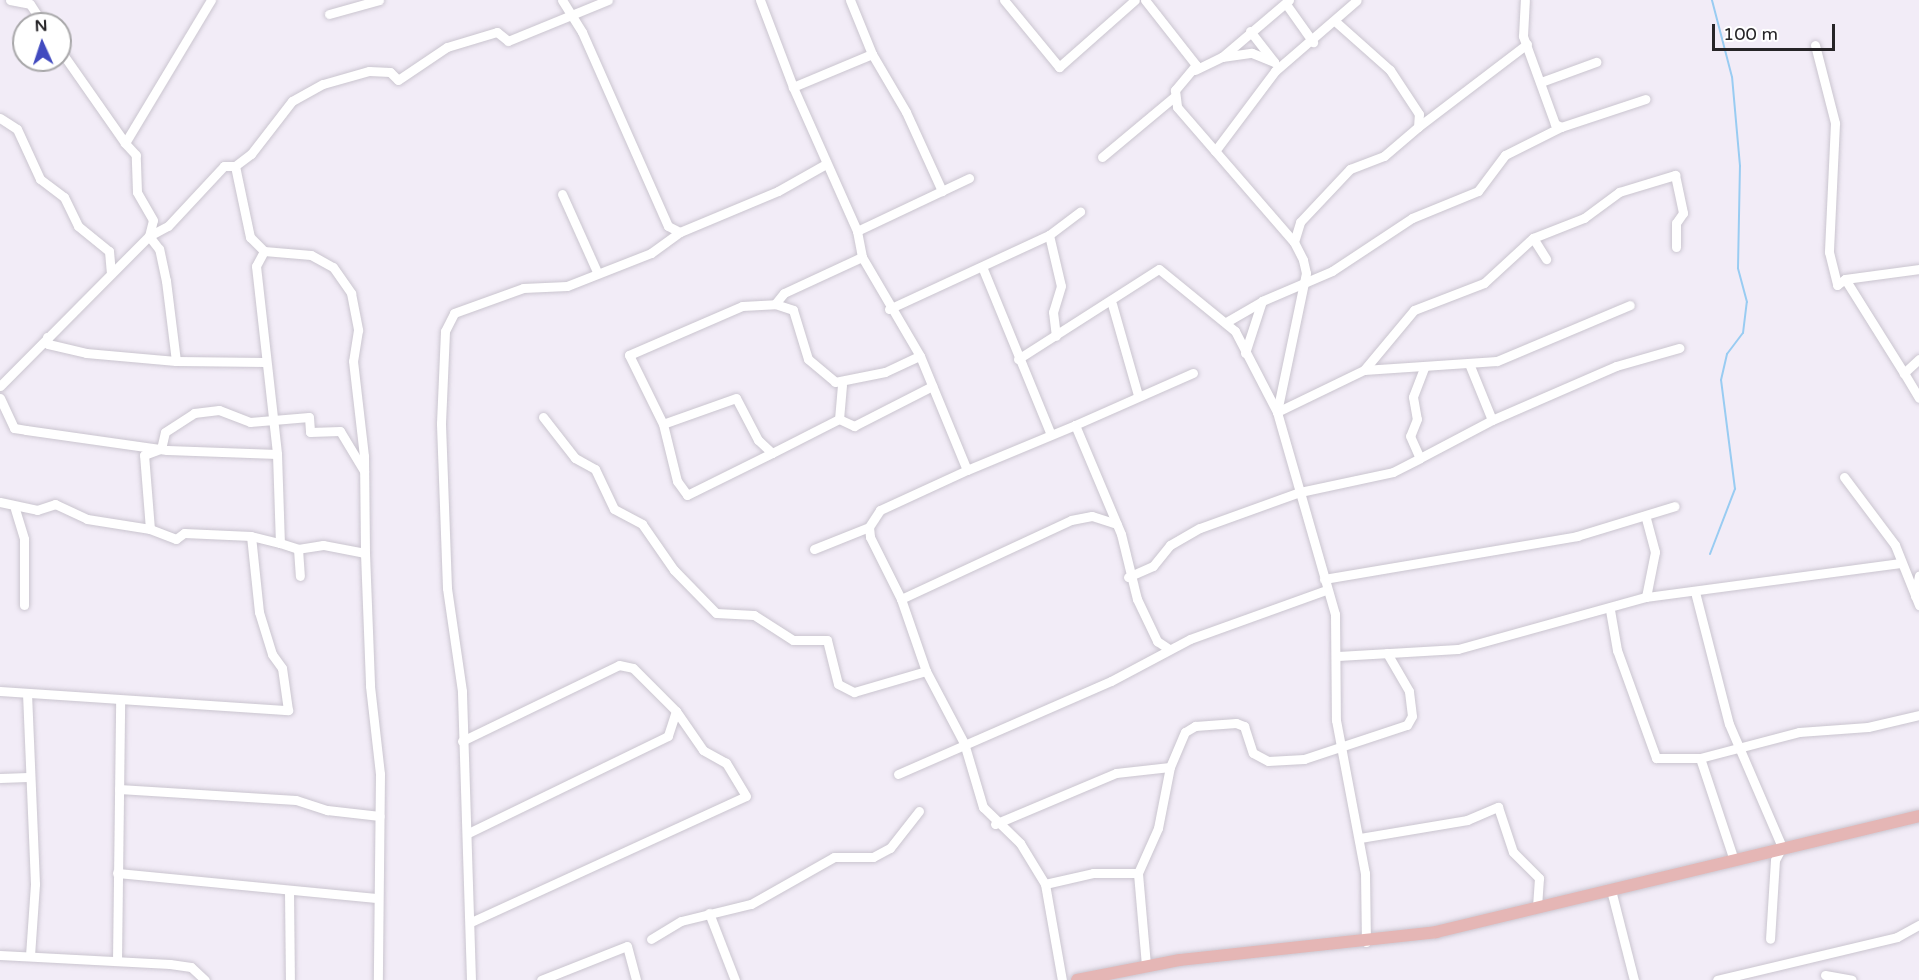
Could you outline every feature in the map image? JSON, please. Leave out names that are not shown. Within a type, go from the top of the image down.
[{"type":"main road","points":[[1077,980],[1146,965],[1366,942],[1467,926],[1782,847],[1919,816]]},
{"type":"street","points":[[10,0],[30,4],[35,12]]},
{"type":"street","points":[[125,143],[211,0]]},
{"type":"street","points":[[329,14],[379,0]]},
{"type":"street","points":[[561,0],[572,14],[668,226],[680,232]]},
{"type":"street","points":[[0,386],[111,272],[149,237],[168,226],[224,166],[236,165],[251,154],[292,101],[323,84],[369,71],[390,72],[398,80],[447,47],[496,32],[508,41],[608,0]]},
{"type":"street","points":[[760,0],[793,87],[857,231],[862,257],[889,309],[920,356],[967,470]]},
{"type":"street","points":[[850,0],[872,54],[906,112],[942,191]]},
{"type":"street","points":[[1004,0],[1059,67],[1135,0]]},
{"type":"street","points":[[1145,0],[1194,60],[1195,70]]},
{"type":"street","points":[[1215,151],[1220,138],[1275,67],[1313,42],[1357,0]]},
{"type":"street","points":[[1526,0],[1520,24],[1555,124],[1561,127]]},
{"type":"street","points":[[1102,157],[1174,97],[1195,70],[1222,57],[1250,31],[1288,2],[1313,42]]},
{"type":"street","points":[[1335,21],[1389,70],[1419,114],[1418,127]]},
{"type":"street","points":[[1250,31],[1275,67]]},
{"type":"street","points":[[1294,242],[1300,222],[1350,169],[1384,156],[1418,127],[1527,44]]},
{"type":"street","points":[[1815,45],[1835,123],[1829,252],[1837,285],[1845,279],[1919,269]]},
{"type":"street","points":[[1222,57],[1252,53],[1275,67]]},
{"type":"street","points":[[793,87],[872,54]]},
{"type":"street","points":[[1542,82],[1596,62]]},
{"type":"street","points":[[72,68],[136,155],[137,192],[153,220],[149,237],[161,260],[176,361]]},
{"type":"street","points":[[1174,97],[1207,142],[1294,242],[1309,276]]},
{"type":"street","points":[[1277,412],[1302,285],[1309,276],[1412,218],[1478,191],[1505,155],[1561,127],[1645,99]]},
{"type":"street","points":[[0,118],[17,129],[40,179],[64,197],[78,226],[109,251],[111,272]]},
{"type":"street","points":[[1207,142],[1220,138]]},
{"type":"street","points":[[471,980],[471,922],[462,741],[462,691],[447,588],[441,423],[445,331],[454,313],[523,288],[567,286],[597,272],[651,253],[680,232],[778,191],[826,164]]},
{"type":"street","points":[[236,165],[246,230],[264,251],[311,255],[333,267],[351,293],[364,471],[365,552],[380,816],[377,898],[378,980]]},
{"type":"street","points":[[1364,370],[1414,310],[1484,283],[1533,238],[1584,218],[1619,192],[1675,175],[1683,213],[1676,223],[1676,247]]},
{"type":"street","points":[[857,231],[969,178]]},
{"type":"street","points":[[562,194],[597,272]]},
{"type":"street","points":[[889,309],[983,269],[1049,235],[1080,212]]},
{"type":"street","points":[[1049,235],[1061,286],[1053,312],[1056,336]]},
{"type":"street","points":[[1533,238],[1546,259]]},
{"type":"street","points":[[264,251],[256,266],[271,420],[277,454],[280,543]]},
{"type":"street","points":[[776,304],[784,293],[862,257]]},
{"type":"street","points":[[983,269],[1051,435]]},
{"type":"street","points":[[1018,359],[1112,304],[1159,269],[1227,321],[1277,412],[1337,625],[1336,720],[1344,747],[1360,838],[1366,942]]},
{"type":"street","points":[[1845,279],[1919,398]]},
{"type":"street","points":[[1227,321],[1262,301],[1302,285]]},
{"type":"street","points":[[1245,352],[1262,301]]},
{"type":"street","points":[[839,419],[687,495],[676,481],[663,424],[629,355],[742,306],[776,304],[793,310],[812,367],[842,385]]},
{"type":"street","points":[[1112,304],[1138,394]]},
{"type":"street","points":[[1277,412],[1364,370],[1470,366],[1497,361],[1630,305]]},
{"type":"street","points":[[46,337],[48,344],[86,353],[176,361],[265,362]]},
{"type":"street","points":[[1128,577],[1153,566],[1170,545],[1200,528],[1300,492],[1393,472],[1492,420],[1616,366],[1679,348]]},
{"type":"street","points":[[842,385],[920,356]]},
{"type":"street","points":[[1904,373],[1919,359]]},
{"type":"street","points":[[1470,366],[1492,420]]},
{"type":"street","points":[[1420,458],[1410,436],[1418,419],[1413,397],[1424,368]]},
{"type":"street","points":[[814,549],[869,527],[880,510],[967,470],[1075,425],[1138,394],[1193,373]]},
{"type":"street","points":[[839,419],[842,385]]},
{"type":"street","points":[[839,419],[854,426],[932,386]]},
{"type":"street","points":[[0,398],[14,428],[161,449],[277,454]]},
{"type":"street","points":[[663,424],[736,398],[758,440],[772,453]]},
{"type":"street","points":[[161,449],[165,432],[194,412],[219,410],[250,422],[309,417],[310,432],[340,431],[364,471]]},
{"type":"street","points":[[543,417],[575,458],[595,469],[614,509],[642,524],[674,570],[716,613],[754,615],[793,640],[827,640],[838,684],[854,692],[926,670]]},
{"type":"street","points":[[1075,425],[1117,524],[1128,577],[1157,641],[1169,649]]},
{"type":"street","points":[[150,529],[144,455],[161,449]]},
{"type":"street","points":[[1844,477],[1895,544],[1900,563],[1917,601]]},
{"type":"street","points":[[0,502],[15,509],[55,504],[87,519],[150,529],[176,539],[184,533],[251,536],[298,549],[323,545],[365,552]]},
{"type":"street","points":[[1324,579],[1577,536],[1646,519],[1675,506]]},
{"type":"street","points":[[15,509],[24,539],[24,605]]},
{"type":"street","points":[[901,599],[1071,520],[1092,516],[1117,524]]},
{"type":"street","points":[[1646,519],[1655,552],[1646,597]]},
{"type":"street","points":[[869,527],[878,557],[901,599],[926,670],[964,743],[975,789],[995,824],[1020,843],[1045,884],[1062,980]]},
{"type":"street","points":[[0,691],[120,703],[288,710],[282,668],[272,654],[259,612],[251,536]]},
{"type":"street","points":[[298,549],[300,576]]},
{"type":"street","points":[[1338,656],[1458,649],[1610,610],[1646,597],[1900,563]]},
{"type":"street","points":[[1917,601],[1919,575]]},
{"type":"street","points":[[898,774],[964,743],[1111,681],[1169,649],[1326,590]]},
{"type":"street","points":[[1695,592],[1728,724],[1782,847],[1775,860],[1770,939]]},
{"type":"street","points":[[1610,610],[1617,650],[1656,758],[1700,758],[1739,747],[1919,715]]},
{"type":"street","points":[[1146,965],[1138,873],[1158,828],[1170,767],[1185,732],[1195,726],[1244,726],[1253,753],[1268,760],[1304,759],[1411,722],[1407,682],[1387,653]]},
{"type":"street","points":[[462,741],[619,665],[633,668],[676,711],[703,750],[726,763],[746,796],[471,922]]},
{"type":"street","points":[[27,693],[28,777],[34,884],[30,956]]},
{"type":"street","points":[[117,961],[120,703]]},
{"type":"street","points":[[468,833],[668,736],[676,711]]},
{"type":"street","points":[[1700,758],[1734,860]]},
{"type":"street","points":[[995,824],[1116,773],[1170,767]]},
{"type":"street","points":[[0,778],[28,777]]},
{"type":"street","points":[[119,789],[296,800],[327,810],[380,816]]},
{"type":"street","points":[[1360,838],[1457,822],[1498,807],[1513,852],[1539,878],[1537,908]]},
{"type":"street","points":[[651,939],[709,913],[751,904],[834,857],[873,857],[890,848],[919,811]]},
{"type":"street","points":[[117,873],[289,891],[319,889],[377,898]]},
{"type":"street","points":[[1045,884],[1094,873],[1138,873]]},
{"type":"street","points":[[1611,890],[1634,980]]},
{"type":"street","points":[[289,891],[290,980]]},
{"type":"street","points":[[709,913],[735,980]]},
{"type":"street","points":[[1717,980],[1815,959],[1897,937],[1919,925]]},
{"type":"street","points":[[545,979],[627,946],[636,980]]},
{"type":"street","points":[[0,955],[184,965],[205,980]]},
{"type":"street","points":[[1815,959],[1825,977],[1852,980]]},
{"type":"waterway","points":[[1710,554],[1735,489],[1721,380],[1727,354],[1743,333],[1747,302],[1738,268],[1740,166],[1732,77],[1712,0]]}]
